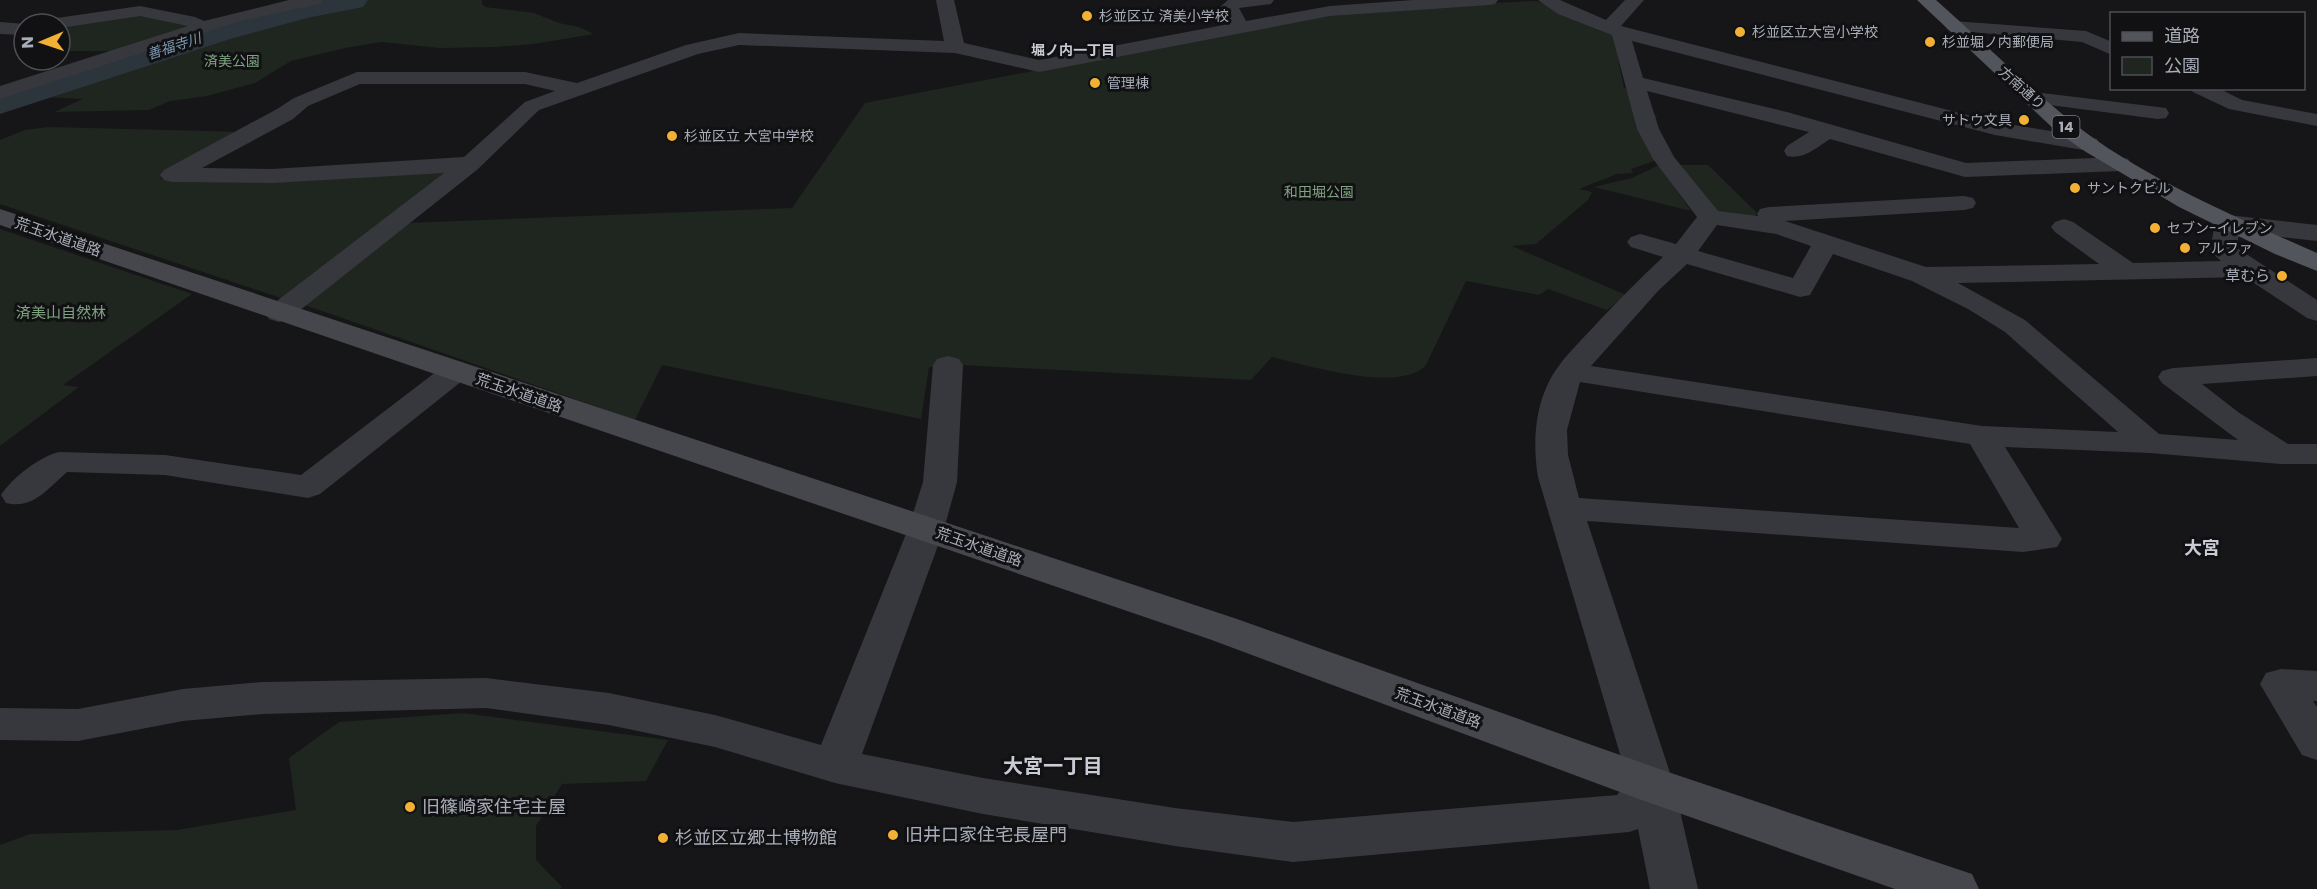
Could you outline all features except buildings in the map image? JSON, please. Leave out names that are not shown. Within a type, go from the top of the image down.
[{"type":"main road","name":"方南通り","points":[[1926,0],[2034,98],[2089,144],[2120,164],[2228,223],[2317,263]]},
{"type":"main road","name":"荒玉水道道路","points":[[0,217],[279,313],[1223,629],[1652,785],[1955,889]]},
{"type":"street","points":[[0,93],[200,28],[274,7],[314,0]]},
{"type":"street","points":[[945,0],[955,47]]},
{"type":"street","points":[[1240,29],[1229,7],[1235,3],[1265,0]]},
{"type":"street","points":[[279,313],[470,164],[532,106],[693,49],[739,39],[955,47],[1039,66],[1330,11],[1489,0]]},
{"type":"street","points":[[1547,0],[1564,10],[1615,30],[1995,128],[2089,144]]},
{"type":"street","points":[[1615,30],[1635,0]]},
{"type":"street","points":[[72,21],[140,11],[195,22],[200,28]]},
{"type":"street","points":[[1954,26],[2086,37],[2110,48]]},
{"type":"street","points":[[1615,30],[1648,129],[1664,159],[1710,218],[1780,227],[1922,275],[1978,303],[2015,326],[2150,443]]},
{"type":"street","points":[[470,164],[272,176],[172,175],[285,114],[301,102],[357,78],[525,78],[575,89]]},
{"type":"street","points":[[1634,82],[1779,117],[1965,170],[2120,164]]},
{"type":"street","points":[[1779,117],[1840,89]]},
{"type":"street","points":[[2204,90],[2236,105],[2317,120]]},
{"type":"street","points":[[2034,98],[2162,114]]},
{"type":"street","points":[[1795,151],[1827,130]]},
{"type":"street","points":[[1780,227],[1769,214],[1906,204],[1964,203]]},
{"type":"street","points":[[1674,889],[1652,785],[1555,477],[1551,455],[1551,430],[1562,386],[1570,371],[1649,284],[1681,255],[1710,218]]},
{"type":"street","points":[[2317,233],[2228,223],[2223,251],[2317,312]]},
{"type":"street","points":[[2064,227],[2128,272]]},
{"type":"street","points":[[1640,242],[1800,289],[1826,243]]},
{"type":"street","points":[[1922,275],[2250,270]]},
{"type":"street","points":[[2049,274],[2073,294]]},
{"type":"street","points":[[835,766],[926,529],[940,482],[948,365]]},
{"type":"street","points":[[2281,454],[2227,419],[2174,377],[2317,367]]},
{"type":"street","points":[[18,495],[58,462],[165,465],[308,487],[456,371]]},
{"type":"street","points":[[1570,371],[1982,436],[2150,443],[2281,454],[2317,454]]},
{"type":"street","points":[[1565,508],[2023,540],[2044,539],[1982,436]]},
{"type":"street","points":[[2317,686],[2281,684],[2317,743]]},
{"type":"street","points":[[0,724],[78,725],[183,705],[262,698],[486,693],[609,709],[715,731],[835,766],[983,796],[1175,827],[1293,842],[1629,813],[1652,785]]},
{"type":"green space","name":"済美公園","points":[[370,0],[482,0],[485,7],[534,13],[594,34],[534,44],[494,47],[440,48],[381,42],[345,48],[291,61],[255,83],[207,96],[170,101],[149,110],[54,112],[83,99],[43,97],[204,41],[286,18]]},
{"type":"green space","name":"和田堀公園","points":[[1535,1],[1554,6],[1613,35],[1624,88],[1644,90],[1646,108],[1658,117],[1635,125],[1657,160],[1631,169],[1633,173],[1617,174],[1579,189],[1592,192],[1588,200],[1536,244],[1512,246],[1626,295],[1607,310],[1548,289],[1539,295],[1466,281],[1426,365],[1413,373],[1396,377],[1352,375],[1272,357],[1251,380],[962,365],[929,367],[921,419],[662,365],[635,420],[302,304],[406,223],[792,208],[865,103],[1310,18],[1446,5]]},
{"type":"green space","points":[[133,14],[196,26],[122,51],[72,51],[72,22]]},
{"type":"green space","points":[[48,127],[246,132],[160,179],[256,179],[455,168],[284,299],[0,204],[0,140],[25,130]]},
{"type":"green space","points":[[1659,165],[1691,211],[1594,187],[1632,178]]},
{"type":"green space","points":[[1680,165],[1708,165],[1757,213],[1753,220],[1714,213]]},
{"type":"green space","name":"済美山自然林","points":[[0,229],[192,294],[63,385],[79,387],[0,446]]},
{"type":"green space","points":[[463,713],[668,740],[646,781],[562,784],[536,826],[536,860],[562,887],[560,889],[0,889],[0,845],[30,834],[177,830],[296,810],[289,758],[339,722]]},
{"type":"waterway","name":"善福寺川","points":[[0,103],[218,31],[352,0]]},
{"type":"place","name":"杉並区立 済美小学校","points":[[1087,16]]},
{"type":"place","name":"杉並区立大宮小学校","points":[[1740,32]]},
{"type":"place","name":"杉並堀ノ内郵便局","points":[[1930,42]]},
{"type":"place","name":"管理棟","points":[[1095,83]]},
{"type":"place","name":"サトウ文具","points":[[2024,120]]},
{"type":"place","name":"杉並区立 大宮中学校","points":[[672,136]]},
{"type":"place","name":"サントクビル","points":[[2075,188]]},
{"type":"place","name":"セブン-イレブン","points":[[2155,228]]},
{"type":"place","name":"アルファ","points":[[2185,248]]},
{"type":"place","name":"草むら","points":[[2282,276]]},
{"type":"place","name":"旧篠崎家住宅主屋","points":[[410,807]]},
{"type":"place","name":"旧井口家住宅長屋門","points":[[893,835]]},
{"type":"place","name":"杉並区立郷土博物館","points":[[663,838]]},
{"type":"district","name":"堀ノ内一丁目","points":[[1073,50]]},
{"type":"district","name":"大宮","points":[[2202,548]]},
{"type":"district","name":"大宮一丁目","points":[[1053,766]]}]
